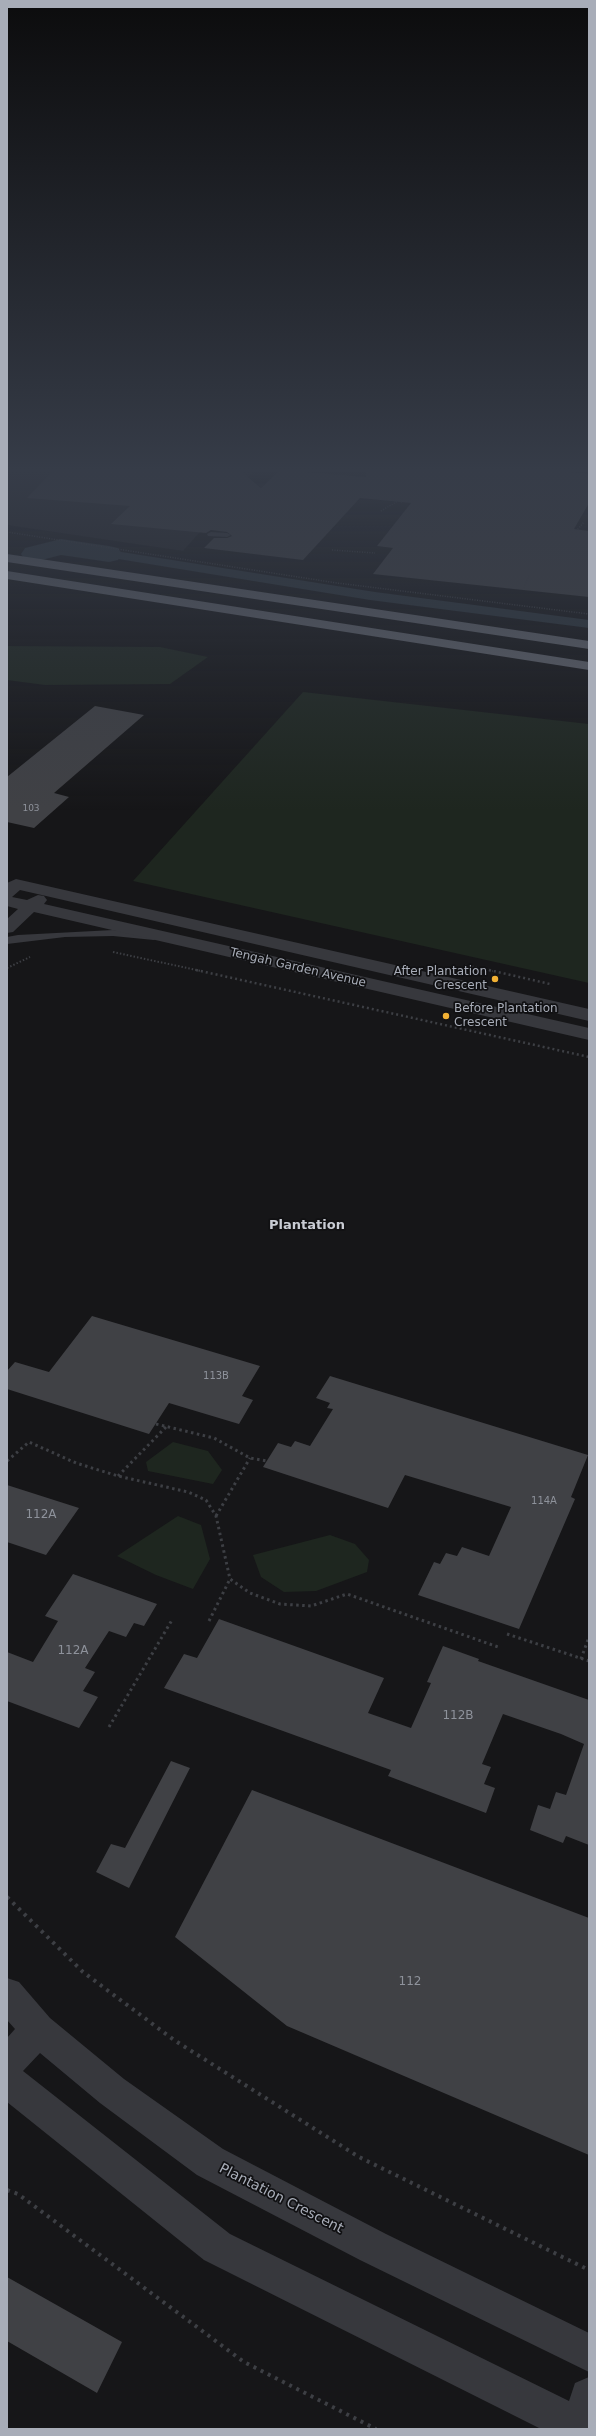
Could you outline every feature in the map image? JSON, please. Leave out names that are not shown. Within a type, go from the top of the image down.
[{"type":"highway","points":[[63,584],[589,666]]},
{"type":"highway","points":[[171,584],[589,645]]},
{"type":"street","name":"Tengah Garden Avenue","points":[[11,889],[48,892],[589,1015]]},
{"type":"street","points":[[7,928],[29,907],[48,892]]},
{"type":"street","name":"Tengah Garden Avenue","points":[[7,901],[589,1034]]},
{"type":"street","name":"Plantation Crescent","points":[[7,1994],[38,2030],[112,2091],[210,2162],[373,2247],[589,2352]]},
{"type":"street","points":[[7,2063],[38,2030]]},
{"type":"street","points":[[7,2080],[217,2247],[582,2429]]},
{"type":"street","points":[[589,2397],[589,2406]]},
{"type":"lane","points":[[7,942],[18,938],[65,934],[113,933],[168,939]]},
{"type":"path","points":[[343,584],[589,614]]},
{"type":"path","points":[[524,588],[526,584]]},
{"type":"path","points":[[110,951],[589,1057]]},
{"type":"path","points":[[7,968],[36,954]]},
{"type":"path","points":[[156,1424],[214,1438],[250,1458],[267,1461]]},
{"type":"path","points":[[118,1476],[166,1427]]},
{"type":"path","points":[[7,1462],[29,1442],[76,1463],[118,1476],[188,1492],[206,1500],[216,1516],[230,1579],[209,1621]]},
{"type":"path","points":[[216,1516],[250,1458]]},
{"type":"path","points":[[230,1579],[250,1593],[280,1604],[311,1606],[347,1594],[501,1648]]},
{"type":"path","points":[[109,1727],[172,1620]]},
{"type":"path","points":[[507,1634],[589,1661]]},
{"type":"path","points":[[581,1658],[589,1637]]},
{"type":"path","points":[[7,1897],[83,1972],[174,2040],[359,2157],[589,2270]]},
{"type":"path","points":[[7,2190],[18,2194],[244,2362],[376,2429]]},
{"type":"shaded area","points":[[270,584],[322,584],[589,620],[589,628],[370,600]]},
{"type":"shaded area","points":[[7,646],[160,647],[208,657],[170,684],[45,685],[7,680]]},
{"type":"shaded area","points":[[303,692],[589,724],[589,983],[133,881]]},
{"type":"shaded area","points":[[173,1442],[208,1451],[222,1470],[213,1484],[148,1471],[146,1462]]},
{"type":"shaded area","points":[[178,1516],[201,1525],[210,1559],[193,1589],[156,1575],[117,1556]]},
{"type":"shaded area","points":[[330,1535],[355,1544],[369,1560],[367,1572],[316,1591],[284,1592],[261,1577],[253,1555]]},
{"type":"building","points":[[464,584],[589,584],[589,597]]},
{"type":"building","points":[[95,706],[144,715],[54,793],[69,797],[34,828],[7,822],[7,777]]},
{"type":"building","points":[[92,1316],[260,1366],[242,1396],[253,1400],[239,1424],[169,1403],[149,1434],[7,1389],[7,1371],[15,1362],[49,1372]]},
{"type":"building","points":[[330,1376],[588,1455],[571,1497],[575,1499],[519,1629],[418,1595],[434,1562],[440,1564],[446,1553],[457,1556],[462,1547],[489,1556],[511,1507],[405,1475],[388,1508],[263,1467],[278,1443],[291,1447],[295,1441],[310,1446],[333,1409],[327,1408],[330,1403],[316,1398]]},
{"type":"building","points":[[7,1485],[79,1508],[46,1555],[7,1542]]},
{"type":"building","points":[[73,1574],[157,1604],[144,1626],[134,1623],[126,1637],[109,1631],[85,1668],[95,1672],[83,1691],[98,1697],[79,1728],[7,1701],[7,1652],[33,1662],[58,1621],[45,1616]]},
{"type":"building","points":[[219,1619],[384,1678],[368,1713],[411,1728],[431,1683],[427,1682],[443,1646],[479,1659],[478,1661],[589,1700],[589,1845],[566,1836],[563,1843],[530,1830],[538,1805],[550,1809],[556,1792],[566,1795],[584,1744],[561,1734],[503,1714],[482,1764],[491,1767],[484,1784],[495,1788],[486,1813],[388,1776],[391,1770],[164,1688],[184,1654],[197,1658]]},
{"type":"building","points":[[171,1761],[190,1768],[129,1888],[96,1872],[111,1844],[125,1848]]},
{"type":"building","points":[[252,1790],[589,1918],[589,2155],[287,2026],[175,1937]]},
{"type":"building","points":[[7,2277],[122,2342],[97,2393],[7,2341]]},
{"type":"place","name":"After Plantation Crescent","points":[[495,979]]},
{"type":"place","name":"Before Plantation Crescent","points":[[446,1016]]},
{"type":"district","name":"Plantation","points":[[307,1226]]}]
